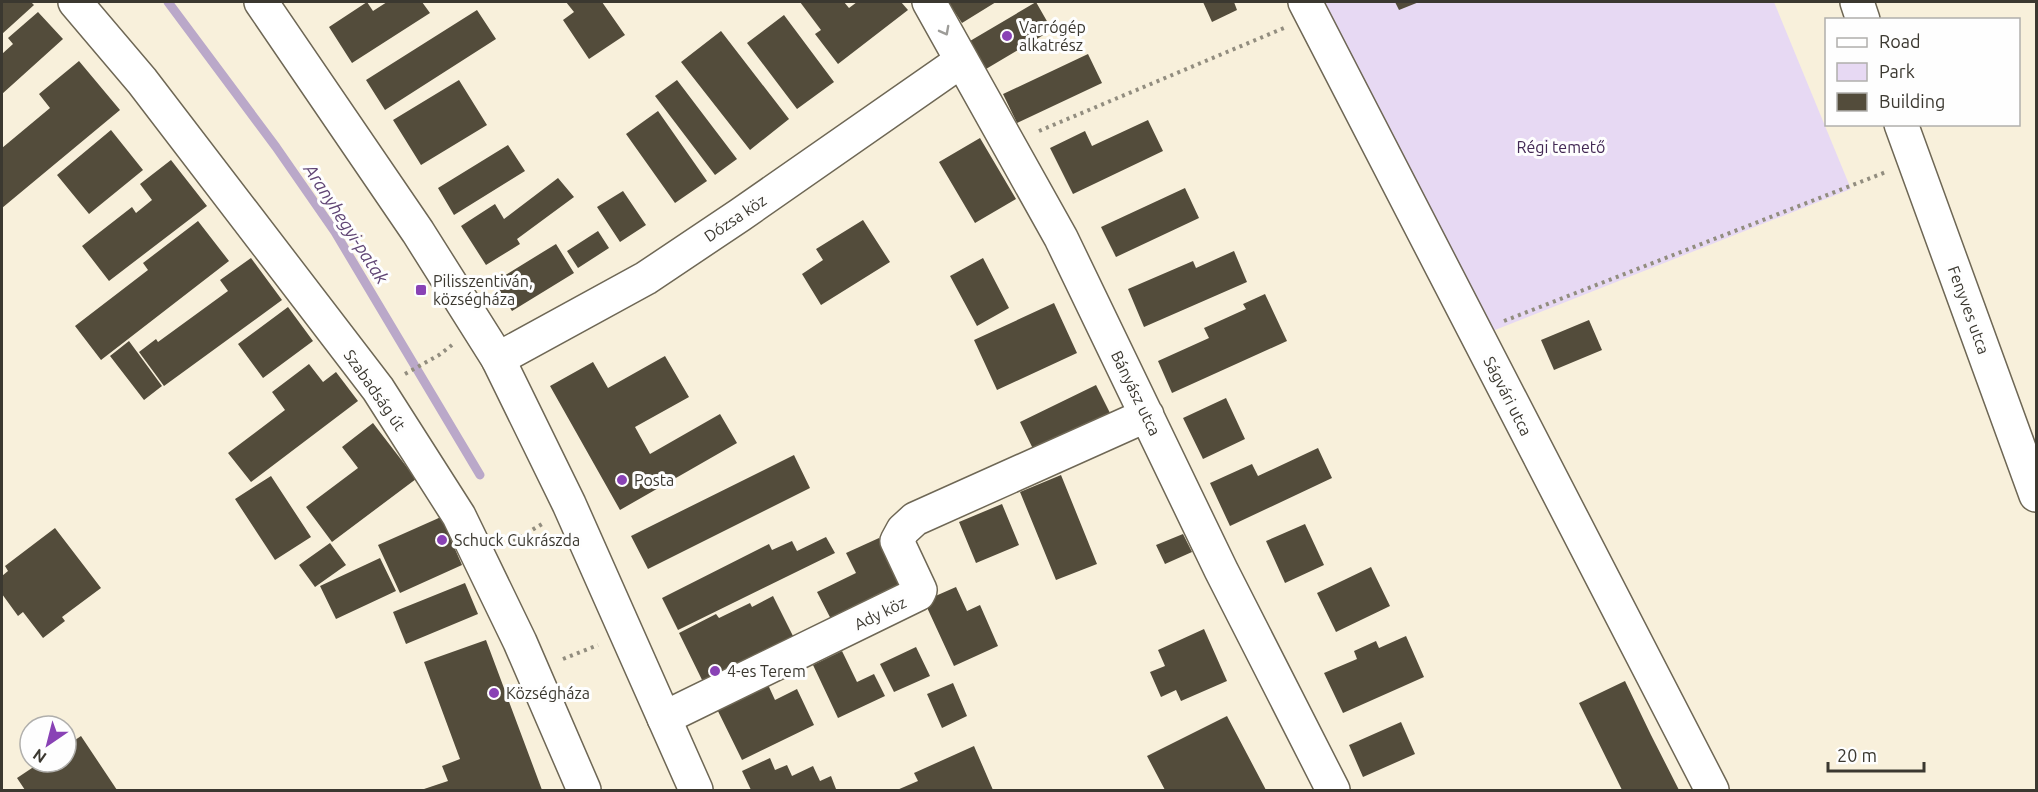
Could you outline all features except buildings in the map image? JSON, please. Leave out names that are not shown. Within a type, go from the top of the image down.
[{"type":"street","name":"Szabadság út","points":[[75,2],[101,16],[149,91],[378,389],[459,516],[520,642],[584,790]]},
{"type":"street","points":[[261,2],[418,232],[498,359],[568,504],[696,790]]},
{"type":"street","name":"Bányász utca","points":[[929,2],[1061,238],[1221,570],[1333,790]]},
{"type":"street","name":"Ságvári utca","points":[[1305,2],[1712,790]]},
{"type":"street","points":[[1857,2],[1862,18]]},
{"type":"street","name":"Dózsa köz","points":[[498,359],[646,278],[961,61]]},
{"type":"street","name":"Fenyves utca","points":[[1902,126],[2037,495]]},
{"type":"street","name":"Ady köz","points":[[664,718],[918,594],[920,590],[897,541],[903,530],[915,519],[1147,415]]},
{"type":"path","points":[[1008,144],[1275,32]]},
{"type":"path","points":[[1476,333],[1914,161]]},
{"type":"path","points":[[408,373],[439,355]]},
{"type":"path","points":[[504,546],[536,529]]},
{"type":"path","points":[[562,659],[591,648]]},
{"type":"green space","name":"Régi temető","points":[[1322,2],[1774,2],[1851,189],[1490,332]]},
{"type":"waterway","name":"Aranyhegyi-patak","points":[[168,2],[276,147],[335,232],[480,475]]},
{"type":"place","name":"Varrógép alkatrész","points":[[1007,36]]},
{"type":"place","name":"Pilisszentiván, községháza","points":[[421,290]]},
{"type":"place","name":"Posta","points":[[622,480]]},
{"type":"place","name":"Schuck Cukrászda","points":[[442,540]]},
{"type":"place","name":"4-es Terem","points":[[715,671]]},
{"type":"place","name":"Községháza","points":[[494,693]]}]
